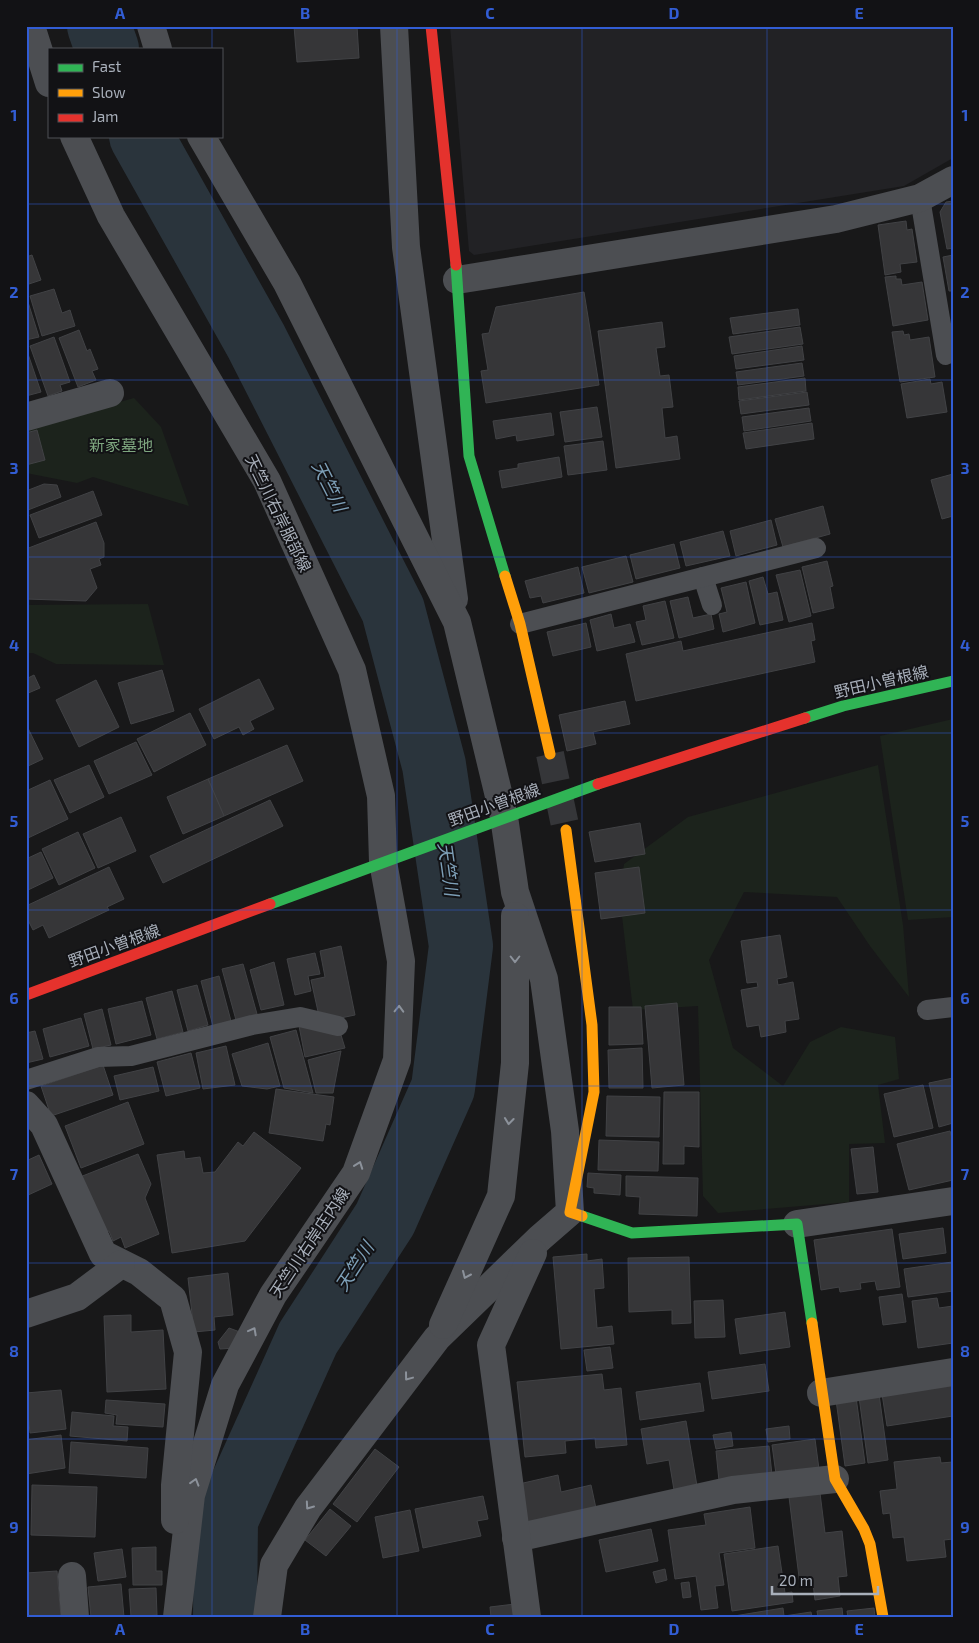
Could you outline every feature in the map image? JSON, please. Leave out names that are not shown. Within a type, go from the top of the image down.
[{"type":"street","points":[[31,26],[48,80]]},
{"type":"street","points":[[151,26],[158,48]]},
{"type":"street","points":[[394,26],[406,247],[457,622],[495,820],[515,892],[544,979],[565,1131],[570,1212]]},
{"type":"street","points":[[431,26],[457,280],[469,456],[520,624],[550,754]]},
{"type":"street","name":"天竺川右岸服部線","points":[[75,138],[111,216],[267,481],[352,670],[382,796],[394,858]]},
{"type":"street","points":[[202,138],[287,283],[457,622]]},
{"type":"street","points":[[457,280],[836,219],[920,198],[953,180]]},
{"type":"street","points":[[26,417],[110,393]]},
{"type":"street","name":"野田小曽根線","points":[[26,995],[495,820],[638,770],[843,706],[953,681]]},
{"type":"street","points":[[267,1617],[274,1565],[308,1508],[437,1338],[540,1238],[570,1212],[594,1092],[592,1025],[566,830]]},
{"type":"street","name":"天竺川右岸庄内線","points":[[177,1616],[191,1495],[224,1385],[273,1295],[356,1173],[397,1060],[401,961],[394,858]]},
{"type":"street","points":[[437,1338],[501,1196],[515,1063],[515,892]]},
{"type":"street","points":[[26,1105],[44,1125],[103,1254],[139,1272],[173,1299],[188,1352],[174,1484],[177,1616]]},
{"type":"street","points":[[570,1212],[632,1233],[797,1224],[953,1201]]},
{"type":"street","points":[[797,1224],[835,1479],[850,1508],[864,1529],[870,1544],[883,1617]]},
{"type":"street","points":[[527,1617],[491,1345],[540,1238]]},
{"type":"street","points":[[26,1314],[77,1297],[121,1264]]},
{"type":"street","points":[[821,1393],[953,1372]]},
{"type":"street","points":[[516,1538],[732,1490],[835,1479]]},
{"type":"street","points":[[72,1576],[75,1617]]},
{"type":"lane","points":[[920,198],[946,355]]},
{"type":"lane","points":[[520,624],[816,548]]},
{"type":"lane","points":[[703,577],[712,605]]},
{"type":"lane","points":[[927,1010],[953,1007]]},
{"type":"lane","points":[[26,1080],[98,1057],[131,1056],[252,1025],[300,1017],[338,1026]]},
{"type":"shaded area","points":[[450,26],[953,26],[953,158],[904,186],[474,255],[469,251]]},
{"type":"green space","name":"新家墓地","points":[[134,398],[161,427],[189,506],[93,477],[77,483],[26,473],[26,428]]},
{"type":"green space","points":[[148,604],[164,665],[56,664],[33,653],[26,653],[26,605]]},
{"type":"green space","points":[[953,719],[953,917],[908,920],[880,736]]},
{"type":"green space","points":[[878,765],[903,925],[909,997],[870,946],[837,897],[744,892],[709,960],[733,1048],[783,1086],[810,1042],[841,1027],[895,1037],[899,1079],[878,1085],[885,1143],[849,1144],[849,1202],[718,1213],[703,1196],[698,1006],[633,1010],[620,899],[624,864],[688,817]]},
{"type":"building","points":[[294,26],[357,26],[359,58],[297,62]]},
{"type":"building","points":[[953,201],[953,248],[947,249],[940,212],[946,202]]},
{"type":"building","points":[[906,221],[907,230],[912,229],[917,262],[900,264],[901,272],[885,275],[878,225]]},
{"type":"building","points":[[32,255],[41,280],[26,285],[26,257]]},
{"type":"building","points":[[953,255],[953,291],[949,291],[943,257]]},
{"type":"building","points":[[896,276],[896,279],[901,279],[902,285],[922,282],[928,320],[893,326],[885,277]]},
{"type":"building","points":[[54,289],[62,313],[70,310],[75,326],[42,336],[30,296]]},
{"type":"building","points":[[584,292],[599,385],[486,403],[481,371],[488,370],[482,334],[489,333],[496,307]]},
{"type":"building","points":[[28,302],[39,337],[26,340],[26,303]]},
{"type":"building","points":[[798,309],[800,325],[733,334],[730,318]]},
{"type":"building","points":[[662,322],[665,347],[656,348],[660,376],[669,375],[673,407],[662,408],[665,438],[677,436],[680,459],[616,468],[598,331]]},
{"type":"building","points":[[800,327],[803,344],[732,354],[729,337]]},
{"type":"building","points":[[79,330],[87,351],[90,349],[98,369],[92,371],[96,380],[78,387],[59,338]]},
{"type":"building","points":[[903,331],[904,335],[909,334],[910,340],[929,337],[935,377],[900,382],[892,332]]},
{"type":"building","points":[[54,337],[70,382],[60,385],[62,391],[48,396],[30,346]]},
{"type":"building","points":[[802,346],[804,360],[736,369],[734,356]]},
{"type":"building","points":[[26,348],[41,392],[26,396]]},
{"type":"building","points":[[802,363],[804,376],[738,385],[736,372]]},
{"type":"building","points":[[805,378],[806,391],[739,400],[738,387]]},
{"type":"building","points":[[930,379],[931,384],[942,382],[947,412],[907,418],[901,384]]},
{"type":"building","points":[[807,392],[809,405],[741,414],[739,401]]},
{"type":"building","points":[[597,407],[602,437],[565,442],[560,412]]},
{"type":"building","points":[[809,408],[811,421],[744,431],[742,417]]},
{"type":"building","points":[[551,413],[554,435],[517,441],[516,435],[496,439],[493,421]]},
{"type":"building","points":[[812,423],[814,439],[746,449],[743,433]]},
{"type":"building","points":[[37,430],[45,460],[26,465],[26,433]]},
{"type":"building","points":[[603,441],[607,470],[568,475],[564,446]]},
{"type":"building","points":[[559,457],[562,477],[502,488],[499,471],[518,468],[518,464]]},
{"type":"building","points":[[953,474],[953,516],[942,519],[931,480]]},
{"type":"building","points":[[44,484],[57,485],[61,497],[28,510],[26,491]]},
{"type":"building","points":[[93,491],[102,515],[39,538],[30,515]]},
{"type":"building","points":[[823,506],[830,534],[783,547],[775,519]]},
{"type":"building","points":[[771,520],[777,545],[736,556],[730,531]]},
{"type":"building","points":[[96,522],[104,543],[104,557],[99,559],[101,565],[90,569],[97,588],[86,601],[26,599],[26,549]]},
{"type":"building","points":[[723,531],[730,556],[686,566],[680,542]]},
{"type":"building","points":[[674,544],[680,568],[636,579],[630,555]]},
{"type":"building","points":[[626,556],[633,582],[589,593],[582,567]]},
{"type":"building","points":[[827,561],[833,586],[830,587],[834,608],[813,613],[802,567]]},
{"type":"building","points":[[578,567],[584,593],[543,603],[541,596],[530,598],[525,581]]},
{"type":"building","points":[[800,570],[811,616],[789,622],[776,575]]},
{"type":"building","points":[[763,577],[768,594],[777,592],[783,620],[760,625],[749,581]]},
{"type":"building","points":[[746,582],[755,623],[723,632],[719,614],[727,612],[721,588]]},
{"type":"building","points":[[688,597],[693,618],[711,614],[714,629],[679,638],[670,601]]},
{"type":"building","points":[[665,601],[674,638],[642,645],[636,622],[646,620],[643,606]]},
{"type":"building","points":[[611,614],[614,628],[630,624],[635,642],[597,651],[590,620]]},
{"type":"building","points":[[586,623],[591,647],[553,656],[547,632]]},
{"type":"building","points":[[812,623],[815,640],[811,641],[815,662],[636,701],[626,654],[681,641],[683,651]]},
{"type":"building","points":[[162,670],[174,711],[131,724],[118,683]]},
{"type":"building","points":[[34,675],[40,688],[26,694],[26,679]]},
{"type":"building","points":[[259,679],[274,709],[250,721],[254,729],[243,735],[239,727],[214,739],[199,709]]},
{"type":"building","points":[[96,680],[119,727],[79,747],[56,700]]},
{"type":"building","points":[[625,701],[630,724],[593,732],[596,744],[567,751],[559,715]]},
{"type":"building","points":[[190,713],[206,745],[154,772],[137,739]]},
{"type":"building","points":[[26,724],[43,759],[26,767]]},
{"type":"building","points":[[136,742],[152,775],[109,794],[94,761]]},
{"type":"building","points":[[287,745],[303,781],[224,816],[208,779]]},
{"type":"building","points":[[89,765],[104,797],[70,813],[54,780]]},
{"type":"building","points":[[208,779],[224,816],[183,834],[167,797]]},
{"type":"building","points":[[50,780],[68,819],[28,838],[26,791]]},
{"type":"building","points":[[270,800],[283,826],[163,883],[150,856]]},
{"type":"building","points":[[121,817],[136,851],[98,868],[83,834]]},
{"type":"building","points":[[640,823],[645,854],[595,862],[589,832]]},
{"type":"building","points":[[78,832],[95,868],[59,885],[42,849]]},
{"type":"building","points":[[41,852],[53,878],[26,891],[26,859]]},
{"type":"building","points":[[109,867],[124,899],[107,907],[109,910],[49,938],[43,925],[33,930],[26,916],[26,906]]},
{"type":"building","points":[[639,867],[645,913],[601,919],[595,873]]},
{"type":"building","points":[[780,935],[787,977],[777,979],[778,985],[793,982],[799,1019],[785,1021],[786,1032],[761,1037],[759,1025],[747,1027],[741,990],[758,987],[757,982],[747,983],[741,941]]},
{"type":"building","points":[[341,946],[355,1015],[331,1020],[319,1016],[311,980],[325,977],[320,951]]},
{"type":"building","points":[[315,953],[320,974],[308,976],[311,991],[295,995],[287,959]]},
{"type":"building","points":[[274,962],[284,1005],[261,1010],[250,970]]},
{"type":"building","points":[[243,964],[257,1014],[236,1020],[222,969]]},
{"type":"building","points":[[219,976],[231,1021],[213,1026],[201,981]]},
{"type":"building","points":[[197,985],[208,1025],[188,1031],[177,990]]},
{"type":"building","points":[[172,991],[183,1032],[157,1039],[146,998]]},
{"type":"building","points":[[142,1001],[151,1035],[116,1044],[108,1009]]},
{"type":"building","points":[[677,1003],[684,1085],[652,1088],[645,1006]]},
{"type":"building","points":[[609,1007],[641,1007],[643,1044],[609,1045]]},
{"type":"building","points":[[102,1009],[111,1045],[93,1049],[84,1014]]},
{"type":"building","points":[[81,1018],[89,1046],[50,1057],[43,1029]]},
{"type":"building","points":[[299,1026],[341,1035],[345,1048],[305,1057]]},
{"type":"building","points":[[296,1030],[313,1093],[284,1088],[270,1037]]},
{"type":"building","points":[[35,1031],[43,1059],[26,1063],[26,1033]]},
{"type":"building","points":[[268,1043],[280,1086],[267,1089],[242,1086],[232,1054]]},
{"type":"building","points":[[226,1046],[235,1085],[203,1089],[196,1053]]},
{"type":"building","points":[[642,1048],[643,1088],[609,1088],[608,1050]]},
{"type":"building","points":[[341,1051],[333,1093],[316,1093],[308,1060]]},
{"type":"building","points":[[191,1053],[200,1088],[166,1096],[157,1062]]},
{"type":"building","points":[[103,1065],[113,1095],[51,1116],[41,1086]]},
{"type":"building","points":[[153,1067],[159,1091],[120,1100],[114,1076]]},
{"type":"building","points":[[953,1078],[953,1123],[939,1127],[929,1083]]},
{"type":"building","points":[[923,1085],[933,1128],[894,1137],[884,1094]]},
{"type":"building","points":[[276,1089],[334,1097],[330,1125],[326,1124],[323,1141],[269,1133]]},
{"type":"building","points":[[664,1092],[699,1092],[699,1147],[684,1146],[684,1164],[663,1164]]},
{"type":"building","points":[[607,1096],[660,1097],[659,1137],[606,1136]]},
{"type":"building","points":[[128,1102],[144,1144],[81,1168],[65,1126]]},
{"type":"building","points":[[950,1131],[953,1142],[953,1180],[909,1190],[897,1144]]},
{"type":"building","points":[[254,1132],[301,1168],[245,1241],[172,1253],[157,1155],[184,1151],[185,1159],[200,1157],[203,1173],[215,1172],[238,1142],[243,1146]]},
{"type":"building","points":[[599,1140],[659,1142],[658,1171],[598,1170]]},
{"type":"building","points":[[873,1147],[878,1192],[857,1194],[851,1149]]},
{"type":"building","points":[[138,1154],[151,1184],[145,1198],[159,1234],[125,1248],[121,1237],[113,1241],[109,1231],[102,1233],[80,1177]]},
{"type":"building","points":[[39,1155],[52,1184],[26,1196],[26,1161]]},
{"type":"building","points":[[588,1173],[621,1175],[620,1195],[594,1193],[594,1188],[587,1187]]},
{"type":"building","points":[[626,1176],[698,1178],[697,1216],[639,1214],[640,1197],[626,1196]]},
{"type":"building","points":[[943,1228],[946,1253],[903,1259],[899,1234]]},
{"type":"building","points":[[892,1229],[900,1287],[877,1290],[875,1281],[860,1283],[861,1289],[840,1292],[839,1287],[821,1290],[814,1240]]},
{"type":"building","points":[[587,1254],[587,1261],[602,1259],[604,1288],[594,1289],[597,1328],[612,1326],[614,1344],[561,1349],[553,1257]]},
{"type":"building","points":[[689,1257],[691,1323],[672,1324],[672,1310],[629,1312],[628,1258]]},
{"type":"building","points":[[952,1262],[953,1291],[908,1297],[904,1269]]},
{"type":"building","points":[[228,1273],[233,1315],[214,1317],[215,1330],[194,1332],[188,1278]]},
{"type":"building","points":[[902,1294],[906,1322],[883,1325],[879,1297]]},
{"type":"building","points":[[937,1298],[939,1308],[953,1306],[953,1343],[918,1348],[912,1301]]},
{"type":"building","points":[[723,1300],[725,1337],[695,1338],[694,1301]]},
{"type":"building","points":[[785,1312],[790,1347],[740,1354],[735,1319]]},
{"type":"building","points":[[131,1315],[131,1332],[163,1330],[166,1389],[107,1392],[104,1316]]},
{"type":"building","points":[[229,1328],[240,1332],[236,1348],[220,1349],[218,1342]]},
{"type":"building","points":[[610,1347],[613,1368],[587,1371],[584,1350]]},
{"type":"building","points":[[765,1364],[769,1391],[712,1399],[708,1372]]},
{"type":"building","points":[[602,1374],[604,1390],[621,1388],[627,1445],[596,1448],[595,1438],[565,1441],[566,1453],[525,1457],[517,1382]]},
{"type":"building","points":[[700,1383],[704,1411],[640,1420],[636,1392]]},
{"type":"building","points":[[953,1384],[953,1416],[887,1426],[882,1394]]},
{"type":"building","points":[[61,1390],[66,1429],[30,1433],[26,1393]]},
{"type":"building","points":[[879,1394],[888,1460],[868,1463],[859,1397]]},
{"type":"building","points":[[856,1397],[865,1463],[845,1466],[836,1400]]},
{"type":"building","points":[[106,1400],[165,1404],[163,1427],[116,1424],[117,1415],[105,1413]]},
{"type":"building","points":[[72,1412],[114,1416],[113,1426],[128,1427],[127,1441],[70,1436]]},
{"type":"building","points":[[686,1421],[697,1486],[674,1490],[669,1460],[647,1464],[641,1429]]},
{"type":"building","points":[[789,1426],[790,1439],[768,1442],[766,1429]]},
{"type":"building","points":[[731,1432],[733,1446],[716,1449],[713,1435]]},
{"type":"building","points":[[61,1435],[65,1468],[26,1474],[26,1440]]},
{"type":"building","points":[[815,1439],[819,1469],[776,1474],[772,1445]]},
{"type":"building","points":[[71,1442],[148,1448],[146,1478],[69,1473]]},
{"type":"building","points":[[769,1446],[772,1475],[719,1481],[716,1451]]},
{"type":"building","points":[[375,1449],[399,1467],[357,1522],[333,1504]]},
{"type":"building","points":[[940,1457],[941,1463],[953,1462],[953,1539],[944,1540],[946,1557],[907,1561],[904,1537],[893,1538],[890,1513],[883,1514],[880,1491],[897,1489],[894,1462]]},
{"type":"building","points":[[558,1475],[561,1492],[591,1485],[597,1513],[528,1527],[519,1484]]},
{"type":"building","points":[[32,1485],[97,1487],[95,1537],[31,1535]]},
{"type":"building","points":[[820,1493],[825,1533],[842,1531],[847,1576],[838,1577],[840,1596],[815,1600],[813,1584],[800,1585],[789,1497]]},
{"type":"building","points":[[483,1496],[488,1519],[477,1521],[481,1536],[423,1548],[415,1509]]},
{"type":"building","points":[[750,1507],[755,1548],[719,1553],[724,1585],[715,1586],[718,1608],[701,1610],[696,1576],[675,1579],[668,1530],[706,1525],[704,1514]]},
{"type":"building","points":[[330,1509],[351,1526],[326,1556],[305,1540]]},
{"type":"building","points":[[410,1510],[419,1551],[383,1558],[375,1517]]},
{"type":"building","points":[[651,1529],[658,1561],[606,1572],[599,1540]]},
{"type":"building","points":[[778,1546],[785,1593],[792,1592],[793,1602],[732,1611],[724,1554]]},
{"type":"building","points":[[156,1547],[156,1571],[162,1571],[162,1585],[133,1585],[132,1548]]},
{"type":"building","points":[[122,1549],[126,1577],[98,1581],[94,1553]]},
{"type":"building","points":[[665,1569],[667,1580],[656,1583],[653,1572]]},
{"type":"building","points":[[57,1571],[61,1617],[26,1617],[26,1573]]},
{"type":"building","points":[[689,1582],[691,1597],[683,1598],[681,1583]]},
{"type":"building","points":[[121,1584],[124,1617],[91,1617],[88,1587]]},
{"type":"building","points":[[156,1588],[157,1615],[131,1617],[129,1589]]},
{"type":"building","points":[[515,1604],[517,1617],[491,1617],[490,1607]]},
{"type":"building","points":[[783,1608],[784,1616],[811,1612],[812,1617],[728,1617]]},
{"type":"building","points":[[842,1608],[843,1617],[818,1617],[817,1611]]},
{"type":"building","points":[[874,1608],[875,1617],[848,1617],[847,1611]]},
{"type":"waterway","name":"天竺川","points":[[99,26],[107,48]]},
{"type":"waterway","name":"天竺川","points":[[142,138],[256,341],[393,610],[434,765],[461,946],[443,1088],[385,1219],[308,1338],[226,1520],[225,1617]]},
{"type":"tunnel","points":[[550,754],[566,830]]},
{"type":"traffic: fast","points":[[456,265],[469,456],[505,576]]},
{"type":"traffic: fast","points":[[805,718],[843,706],[953,681]]},
{"type":"traffic: fast","points":[[270,904],[598,784]]},
{"type":"traffic: fast","points":[[582,1216],[632,1233],[797,1224],[812,1323]]},
{"type":"traffic: slow","points":[[505,576],[520,624],[550,754]]},
{"type":"traffic: slow","points":[[566,830],[592,1025],[594,1092],[570,1212],[582,1216]]},
{"type":"traffic: slow","points":[[812,1323],[835,1479],[864,1529],[870,1544],[883,1617]]},
{"type":"traffic: jam","points":[[431,26],[456,265]]},
{"type":"traffic: jam","points":[[598,784],[805,718]]},
{"type":"traffic: jam","points":[[26,995],[270,904]]}]
